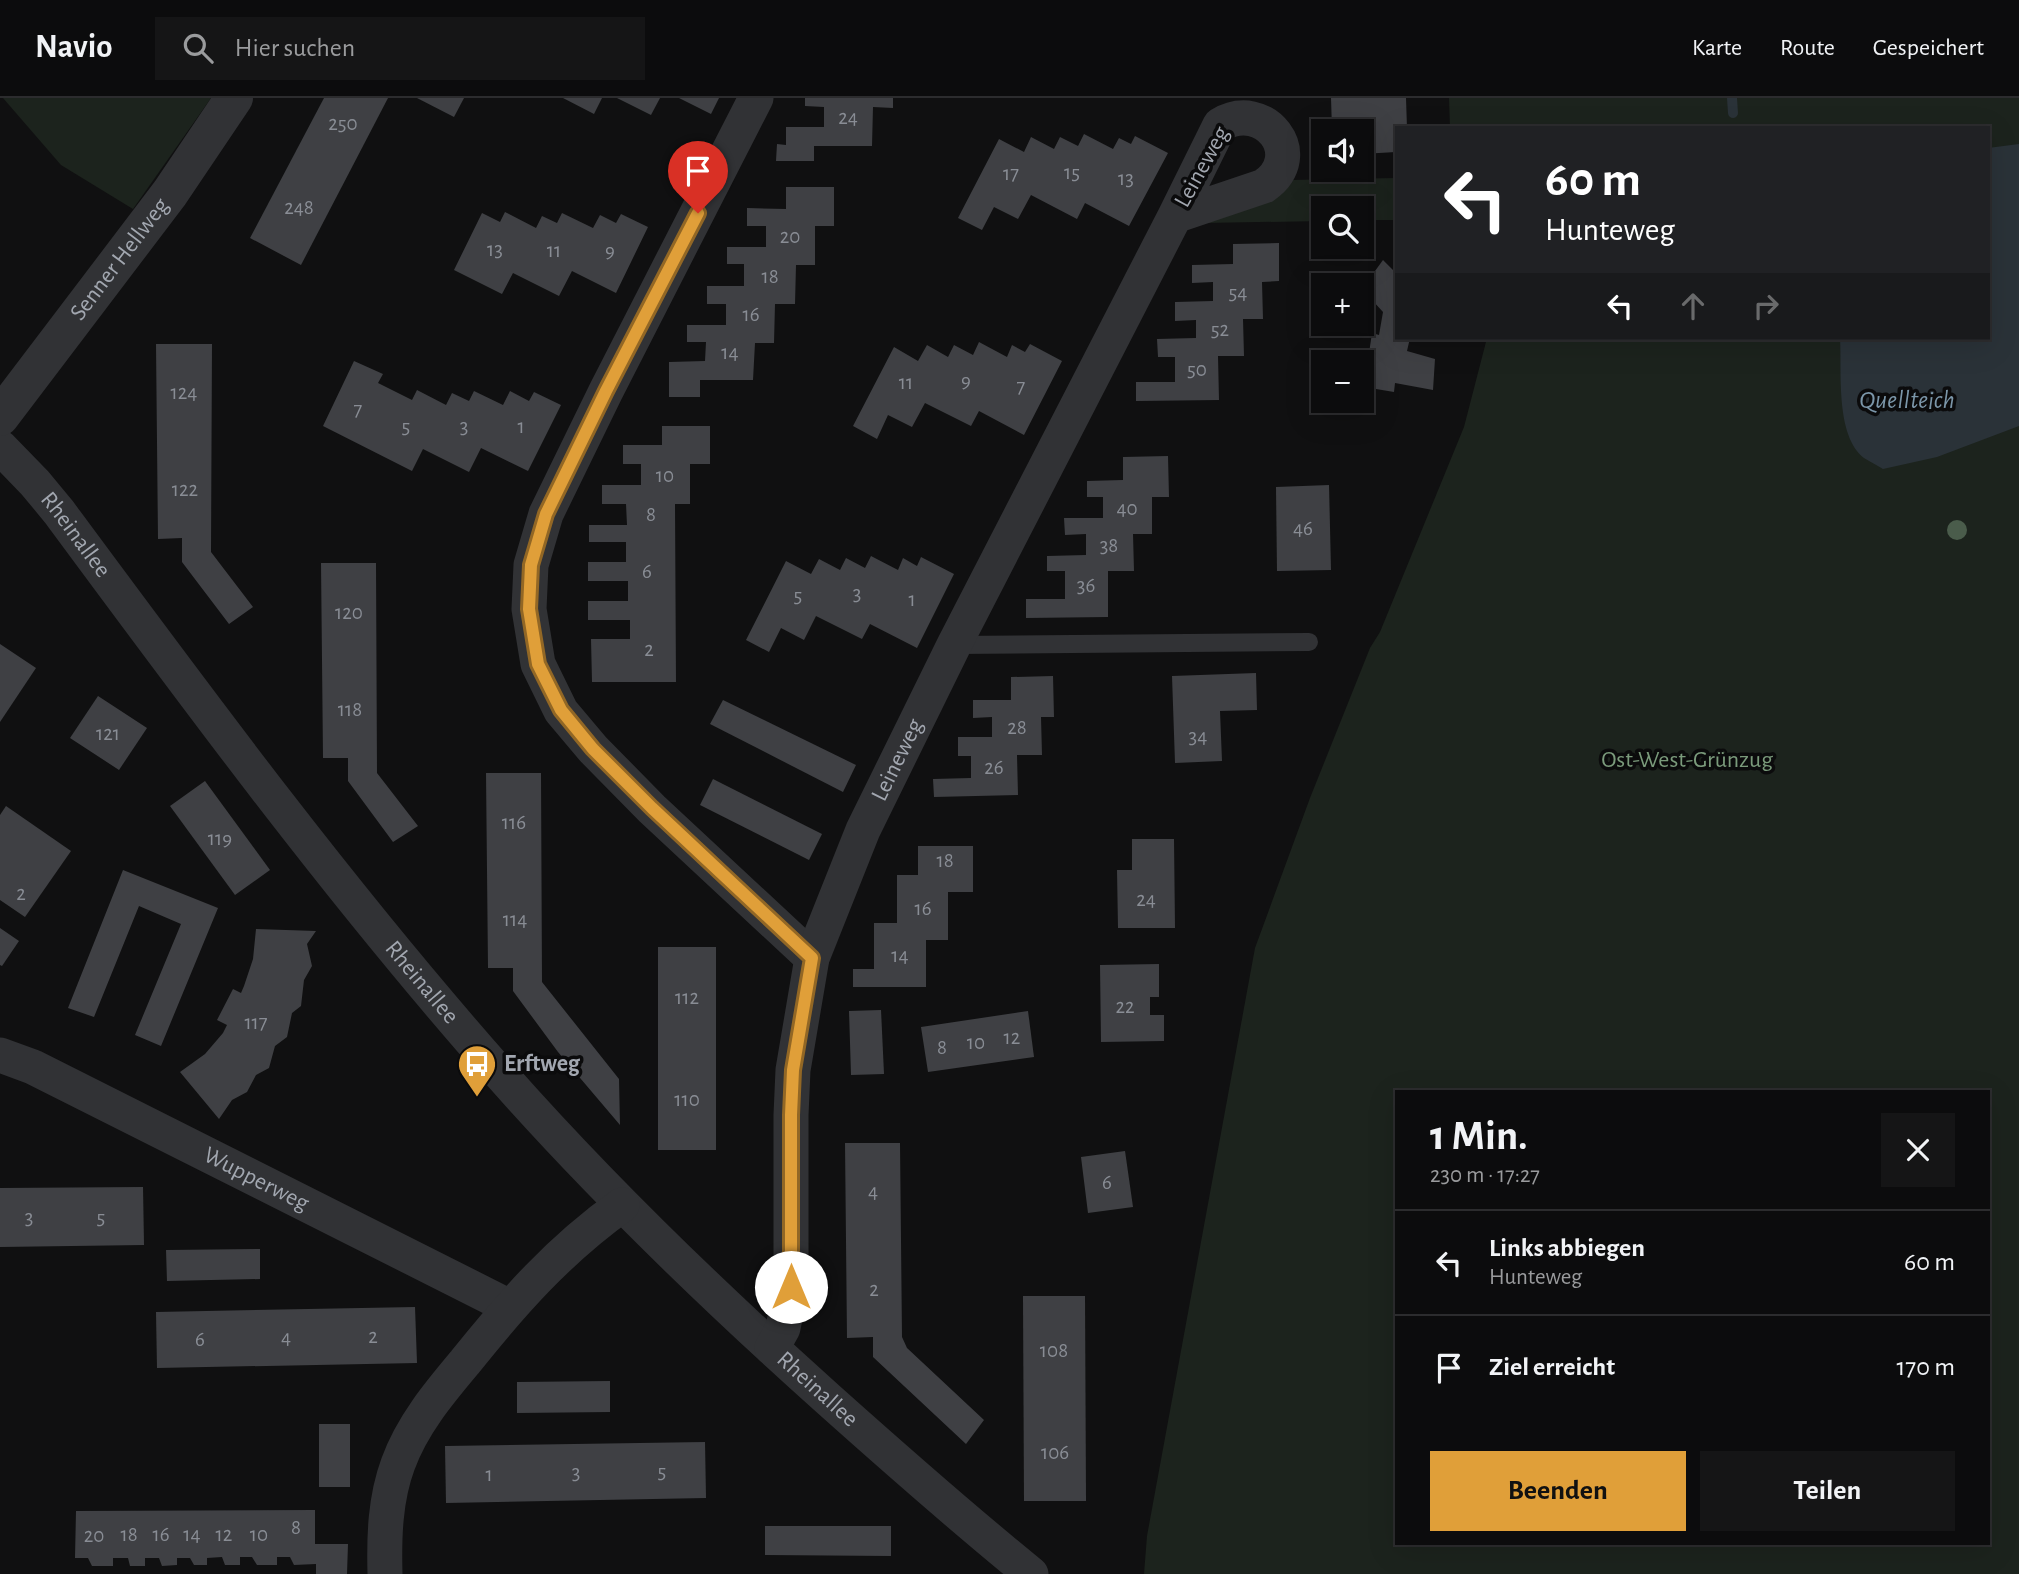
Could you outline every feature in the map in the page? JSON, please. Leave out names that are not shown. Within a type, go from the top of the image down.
[{"type":"street","name":"Senner Hellweg","points":[[0,417],[170,193],[234,98]]},
{"type":"street","points":[[756,98],[546,514],[531,565],[529,609],[538,664],[561,710],[593,749],[652,808],[812,958]]},
{"type":"street","name":"Leineweg","points":[[772,1348],[783,1328],[791,1287],[793,1070],[812,958],[863,830],[954,645],[1175,216]]},
{"type":"street","name":"Rheinallee","points":[[0,447],[59,512],[330,871],[519,1096],[622,1205],[772,1348],[1031,1574]]},
{"type":"street","name":"Wupperweg","points":[[0,1055],[33,1067],[510,1307]]},
{"type":"street","points":[[385,1574],[388,1494],[410,1438],[439,1393],[510,1307],[564,1251],[622,1205]]},
{"type":"lane","points":[[954,645],[1309,642]]},
{"type":"green space","points":[[3,98],[211,98],[133,209],[61,165]]},
{"type":"green space","name":"Ost-West-Grünzug","points":[[1449,98],[2019,98],[2019,1574],[1144,1574],[1147,1536],[1255,948],[1310,798],[1370,648],[1380,632],[1464,427],[1486,340],[1990,340],[1990,126],[1450,126]]},
{"type":"green space","points":[[1374,178],[1395,178],[1395,220],[1374,220],[1374,196],[1311,196],[1311,221],[1203,223],[1291,180],[1374,182]]},
{"type":"water","name":"Quellteich","points":[[2019,144],[2019,426],[1937,457],[1883,469],[1864,458],[1848,434],[1842,402],[1840,340],[1990,340],[1990,148]]},
{"type":"building","points":[[324,98],[388,98],[301,265],[250,238]]},
{"type":"building","points":[[417,98],[464,98],[454,117]]},
{"type":"building","points":[[563,98],[602,98],[594,114]]},
{"type":"building","points":[[617,98],[660,98],[651,115]]},
{"type":"building","points":[[679,98],[719,98],[711,114]]},
{"type":"building","points":[[805,98],[893,98],[893,108],[873,107],[872,146],[814,146],[814,161],[776,161],[777,144],[786,145],[786,127],[824,127],[824,107],[805,106]]},
{"type":"building","points":[[1331,98],[1406,98],[1407,126],[1395,126],[1395,152],[1374,153],[1374,119],[1332,119]]},
{"type":"building","points":[[1084,134],[1113,149],[1119,138],[1131,144],[1135,136],[1168,153],[1129,226],[1085,203],[1077,219],[1031,195],[1018,219],[994,207],[982,230],[958,218],[999,139],[1024,152],[1031,137],[1054,149],[1060,137],[1078,146]]},
{"type":"building","points":[[786,187],[834,187],[834,226],[815,226],[815,265],[796,265],[795,304],[775,304],[774,343],[755,343],[753,380],[700,380],[700,397],[669,397],[669,362],[705,361],[706,342],[687,342],[687,325],[726,325],[726,304],[707,304],[707,286],[744,286],[744,264],[727,264],[727,247],[766,247],[766,226],[747,226],[747,208],[786,209]]},
{"type":"building","points":[[505,212],[536,228],[542,216],[557,223],[562,213],[593,228],[600,215],[616,223],[621,214],[648,227],[616,293],[572,271],[559,296],[513,273],[502,294],[454,270],[482,213],[500,222]]},
{"type":"building","points":[[1279,243],[1279,281],[1262,282],[1263,319],[1243,319],[1244,356],[1218,356],[1219,400],[1136,401],[1136,382],[1175,382],[1175,357],[1158,357],[1157,339],[1196,338],[1196,320],[1175,321],[1175,302],[1213,301],[1213,282],[1192,283],[1192,265],[1233,264],[1233,244]]},
{"type":"building","points":[[1383,260],[1395,272],[1395,340],[1410,340],[1407,351],[1435,359],[1433,390],[1395,383],[1394,392],[1374,389],[1374,350],[1369,350],[1372,336],[1379,335],[1383,312],[1374,302],[1374,273]]},
{"type":"building","points":[[979,342],[1007,357],[1012,345],[1025,352],[1030,344],[1062,361],[1024,435],[979,411],[971,426],[925,403],[912,427],[888,415],[877,439],[853,426],[894,347],[918,361],[927,345],[948,357],[954,345],[973,355]]},
{"type":"building","points":[[156,344],[212,344],[211,552],[253,607],[229,624],[182,562],[182,538],[158,539]]},
{"type":"building","points":[[354,361],[383,374],[378,383],[412,400],[417,390],[446,405],[452,393],[469,401],[474,391],[503,405],[510,391],[529,401],[534,392],[561,405],[528,471],[481,448],[469,472],[423,449],[412,471],[323,426]]},
{"type":"building","points":[[662,426],[710,426],[710,464],[690,464],[690,504],[675,504],[676,682],[592,682],[591,639],[630,639],[630,620],[588,620],[588,601],[628,601],[628,581],[588,581],[588,562],[626,562],[626,542],[589,542],[589,525],[627,525],[626,504],[602,504],[602,485],[641,485],[641,464],[623,464],[623,445],[662,445]]},
{"type":"building","points":[[1168,456],[1169,497],[1152,497],[1152,534],[1133,534],[1134,571],[1108,571],[1108,617],[1026,618],[1026,599],[1065,599],[1065,571],[1047,571],[1047,556],[1086,555],[1086,534],[1065,535],[1064,518],[1103,518],[1103,497],[1087,497],[1087,481],[1123,480],[1123,457]]},
{"type":"building","points":[[1329,485],[1331,570],[1277,571],[1276,487]]},
{"type":"building","points":[[871,556],[898,570],[903,558],[917,566],[921,557],[954,574],[917,648],[870,624],[862,639],[816,616],[804,640],[781,628],[769,652],[746,640],[786,561],[811,574],[819,559],[840,570],[846,558],[865,568]]},
{"type":"building","points":[[321,563],[376,563],[377,773],[418,826],[393,842],[348,781],[348,758],[323,758]]},
{"type":"building","points":[[0,644],[36,668],[0,722]]},
{"type":"building","points":[[1256,673],[1257,710],[1220,711],[1222,761],[1175,763],[1172,676]]},
{"type":"building","points":[[1053,676],[1054,717],[1041,717],[1042,755],[1017,755],[1018,795],[934,797],[933,779],[971,778],[971,756],[958,756],[958,737],[992,737],[992,717],[973,718],[973,700],[1011,700],[1011,677]]},
{"type":"building","points":[[98,696],[147,728],[119,770],[70,738]]},
{"type":"building","points":[[723,700],[856,765],[843,792],[710,724]]},
{"type":"building","points":[[486,773],[541,773],[542,982],[619,1079],[620,1125],[558,1052],[513,991],[513,968],[488,968]]},
{"type":"building","points":[[713,779],[822,834],[809,860],[700,805]]},
{"type":"building","points":[[205,781],[270,870],[235,895],[170,806]]},
{"type":"building","points":[[6,806],[71,851],[25,917],[0,900],[0,815]]},
{"type":"building","points":[[1132,839],[1174,839],[1175,928],[1118,928],[1117,870],[1132,870]]},
{"type":"building","points":[[918,846],[973,846],[973,892],[948,892],[948,940],[926,940],[926,987],[853,987],[853,969],[874,969],[874,923],[897,923],[897,875],[918,875]]},
{"type":"building","points":[[123,870],[218,908],[161,1046],[135,1035],[181,924],[139,906],[94,1017],[68,1008]]},
{"type":"building","points":[[0,928],[19,941],[2,966],[0,965]]},
{"type":"building","points":[[256,929],[316,931],[307,944],[312,966],[304,980],[301,1006],[292,1013],[287,1037],[275,1046],[269,1068],[256,1075],[247,1092],[232,1100],[219,1119],[180,1072],[205,1054],[223,1033],[227,1025],[217,1020],[233,989],[241,993],[253,959]]},
{"type":"building","points":[[658,947],[716,947],[716,1150],[658,1150]]},
{"type":"building","points":[[1159,964],[1159,997],[1150,997],[1150,1015],[1164,1015],[1164,1041],[1101,1042],[1100,965]]},
{"type":"building","points":[[881,1010],[884,1074],[851,1075],[849,1011]]},
{"type":"building","points":[[1028,1011],[1034,1057],[928,1072],[921,1027]]},
{"type":"building","points":[[845,1143],[900,1143],[902,1337],[907,1348],[984,1420],[966,1444],[873,1357],[873,1337],[847,1338]]},
{"type":"building","points":[[1125,1151],[1133,1207],[1088,1213],[1081,1157]]},
{"type":"building","points":[[143,1187],[144,1245],[0,1247],[0,1188]]},
{"type":"building","points":[[260,1249],[260,1279],[167,1281],[166,1250]]},
{"type":"building","points":[[1023,1296],[1085,1296],[1086,1501],[1024,1501]]},
{"type":"building","points":[[415,1307],[417,1363],[157,1368],[156,1312]]},
{"type":"building","points":[[610,1381],[610,1412],[517,1413],[517,1382]]},
{"type":"building","points":[[319,1424],[350,1424],[350,1487],[319,1487]]},
{"type":"building","points":[[705,1442],[706,1498],[446,1503],[445,1446]]},
{"type":"building","points":[[315,1510],[315,1544],[348,1544],[347,1574],[316,1574],[316,1564],[294,1565],[290,1557],[277,1557],[277,1565],[257,1565],[252,1557],[240,1557],[240,1565],[225,1565],[222,1557],[207,1558],[207,1565],[194,1565],[190,1558],[177,1558],[177,1565],[162,1566],[159,1558],[145,1558],[145,1566],[130,1566],[128,1558],[113,1558],[113,1566],[92,1566],[88,1558],[75,1558],[76,1511]]},
{"type":"building","points":[[765,1526],[891,1526],[891,1556],[765,1555]]},
{"type":"waterway","points":[[1732,98],[1733,113]]},
{"type":"place","name":"Erftweg","points":[[477,1098]]},
{"type":"route","points":[[698,213],[546,514],[531,565],[529,609],[538,664],[561,710],[593,749],[652,808],[812,958],[793,1070],[791,1287]]}]
